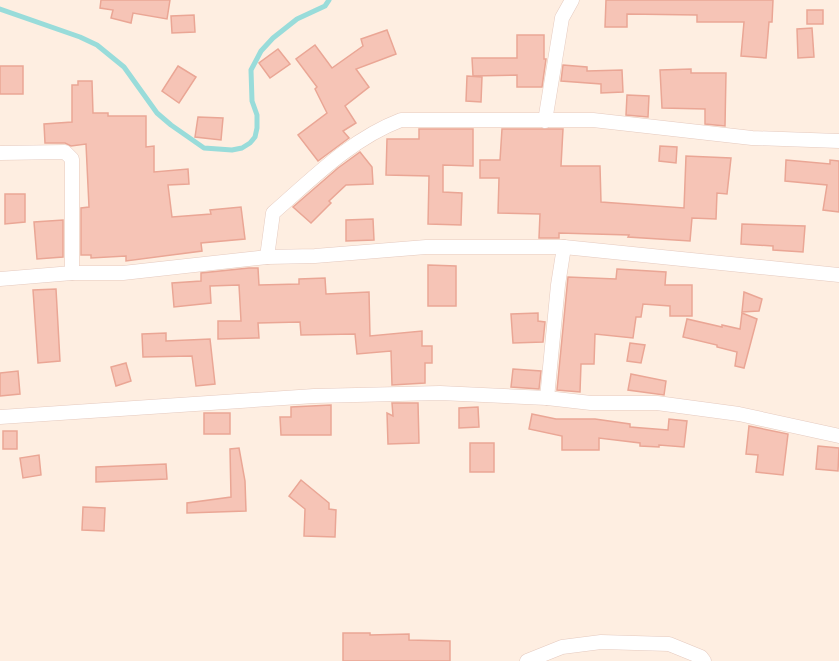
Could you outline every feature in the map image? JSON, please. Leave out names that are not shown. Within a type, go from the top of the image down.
[{"type":"street","points":[[545,121],[562,18],[572,0]]},
{"type":"street","points":[[267,257],[273,213],[331,163],[381,128],[401,120],[593,120],[752,138],[839,141]]},
{"type":"street","points":[[0,153],[65,152],[72,159],[72,273]]},
{"type":"street","points":[[0,279],[72,273],[123,273],[267,257],[315,256],[426,247],[564,247],[839,275]]},
{"type":"street","points":[[546,398],[564,247]]},
{"type":"street","points":[[0,417],[314,396],[440,393],[546,398],[591,403],[657,403],[739,414],[839,436]]},
{"type":"street","points":[[527,661],[562,647],[601,642],[669,644],[701,657],[704,661]]},
{"type":"building","points":[[101,0],[170,0],[167,19],[133,13],[131,23],[111,18],[113,10],[100,8]]},
{"type":"building","points":[[606,0],[773,0],[766,58],[741,56],[744,22],[697,22],[697,15],[627,14],[627,27],[605,27]]},
{"type":"building","points":[[807,10],[823,10],[823,24],[807,24]]},
{"type":"building","points":[[194,15],[195,32],[172,33],[171,16]]},
{"type":"building","points":[[812,28],[814,57],[798,58],[797,29]]},
{"type":"building","points":[[387,30],[396,54],[356,69],[369,87],[345,106],[356,123],[343,131],[349,138],[318,161],[298,135],[327,113],[315,89],[317,87],[296,59],[315,45],[332,68],[363,46],[361,39]]},
{"type":"building","points":[[517,35],[544,35],[544,59],[546,59],[542,87],[517,87],[517,75],[473,76],[472,58],[517,58]]},
{"type":"building","points":[[278,49],[290,64],[270,78],[259,63]]},
{"type":"building","points":[[563,65],[587,67],[587,71],[622,70],[623,92],[601,93],[601,84],[561,81]]},
{"type":"building","points":[[0,66],[23,66],[23,94],[0,94]]},
{"type":"building","points":[[178,66],[196,77],[179,103],[162,91]]},
{"type":"building","points":[[691,69],[691,73],[726,73],[725,126],[705,124],[705,109],[662,108],[660,70]]},
{"type":"building","points":[[467,76],[482,77],[481,102],[466,101]]},
{"type":"building","points":[[78,81],[92,81],[93,113],[108,113],[108,116],[146,116],[146,147],[154,146],[154,172],[188,169],[189,184],[168,185],[172,217],[211,214],[210,210],[241,207],[245,239],[201,243],[202,251],[126,261],[126,256],[91,258],[91,255],[81,255],[81,208],[89,207],[86,144],[71,146],[65,143],[45,143],[44,124],[72,122],[72,85],[78,85]]},
{"type":"building","points":[[627,95],[649,96],[648,117],[626,115]]},
{"type":"building","points":[[198,117],[223,118],[221,140],[195,137]]},
{"type":"building","points":[[419,129],[473,129],[473,166],[443,165],[443,192],[462,193],[461,225],[428,224],[429,176],[386,175],[387,139],[419,139]]},
{"type":"building","points":[[502,129],[563,129],[561,166],[600,166],[601,202],[684,208],[686,156],[731,158],[727,194],[717,193],[716,219],[692,218],[690,241],[628,237],[629,235],[559,233],[559,238],[539,238],[540,214],[498,213],[499,178],[480,178],[480,160],[500,160]]},
{"type":"building","points":[[660,146],[677,147],[676,163],[659,161]]},
{"type":"building","points":[[360,152],[372,167],[373,184],[346,185],[311,223],[293,207],[338,168]]},
{"type":"building","points":[[786,160],[830,164],[830,160],[839,161],[839,212],[823,210],[827,185],[785,181]]},
{"type":"building","points":[[5,194],[25,194],[25,222],[5,224]]},
{"type":"building","points":[[373,219],[374,240],[346,241],[346,220]]},
{"type":"building","points":[[63,220],[63,257],[37,259],[34,222]]},
{"type":"building","points":[[742,224],[805,226],[803,252],[773,250],[773,246],[741,244]]},
{"type":"building","points":[[428,265],[456,266],[456,306],[428,306]]},
{"type":"building","points":[[258,268],[259,285],[299,284],[299,279],[325,278],[326,294],[369,292],[370,336],[422,331],[422,346],[432,346],[432,363],[425,363],[425,383],[392,385],[391,351],[357,354],[355,334],[301,335],[300,322],[258,323],[259,338],[218,339],[218,321],[241,321],[239,285],[210,286],[211,303],[174,307],[172,283],[201,281],[201,273]]},
{"type":"building","points":[[617,269],[666,272],[665,285],[692,285],[692,316],[670,316],[670,306],[643,304],[641,317],[636,317],[633,338],[595,334],[594,364],[581,364],[580,392],[557,390],[568,277],[616,279]]},
{"type":"building","points":[[56,289],[60,361],[38,363],[33,290]]},
{"type":"building","points":[[744,292],[762,299],[759,311],[742,312]]},
{"type":"building","points":[[538,313],[538,321],[545,322],[543,342],[513,343],[511,314]]},
{"type":"building","points":[[742,313],[757,319],[744,368],[735,366],[737,352],[683,337],[687,319],[740,329]]},
{"type":"building","points":[[166,333],[166,341],[210,339],[215,384],[196,386],[192,356],[143,357],[142,334]]},
{"type":"building","points":[[630,343],[645,345],[641,363],[627,361]]},
{"type":"building","points":[[126,363],[131,381],[116,386],[111,367]]},
{"type":"building","points":[[513,369],[541,371],[539,389],[511,387]]},
{"type":"building","points":[[18,371],[20,394],[0,396],[0,373]]},
{"type":"building","points":[[631,374],[666,381],[664,395],[628,390]]},
{"type":"building","points":[[392,403],[418,403],[419,443],[388,444],[387,413],[393,416]]},
{"type":"building","points":[[331,405],[331,435],[281,435],[280,417],[291,417],[291,407]]},
{"type":"building","points":[[478,407],[479,427],[459,428],[459,408]]},
{"type":"building","points":[[204,413],[230,413],[230,434],[204,434]]},
{"type":"building","points":[[532,414],[556,419],[595,419],[630,424],[630,427],[668,430],[669,419],[687,421],[684,447],[640,446],[640,443],[599,438],[599,450],[562,450],[562,436],[529,429]]},
{"type":"building","points":[[749,426],[788,434],[783,475],[756,472],[758,455],[746,454]]},
{"type":"building","points":[[3,431],[17,431],[17,449],[3,449]]},
{"type":"building","points":[[470,443],[494,443],[494,472],[470,472]]},
{"type":"building","points":[[818,446],[839,448],[838,471],[816,469]]},
{"type":"building","points":[[239,448],[245,481],[246,511],[187,513],[187,503],[231,497],[230,449]]},
{"type":"building","points":[[39,455],[41,475],[23,478],[20,458]]},
{"type":"building","points":[[166,464],[167,479],[96,482],[96,467]]},
{"type":"building","points":[[301,480],[329,503],[329,509],[336,510],[335,537],[304,536],[305,509],[289,496]]},
{"type":"building","points":[[83,507],[105,508],[104,531],[82,530]]},
{"type":"building","points":[[343,633],[409,634],[409,640],[450,641],[450,661],[343,661]]},
{"type":"waterway","points":[[0,9],[97,45],[124,67],[157,113],[171,125],[204,148],[232,150],[242,148],[255,137],[257,115],[252,101],[251,70],[261,51],[297,19],[325,6],[329,0]]}]
